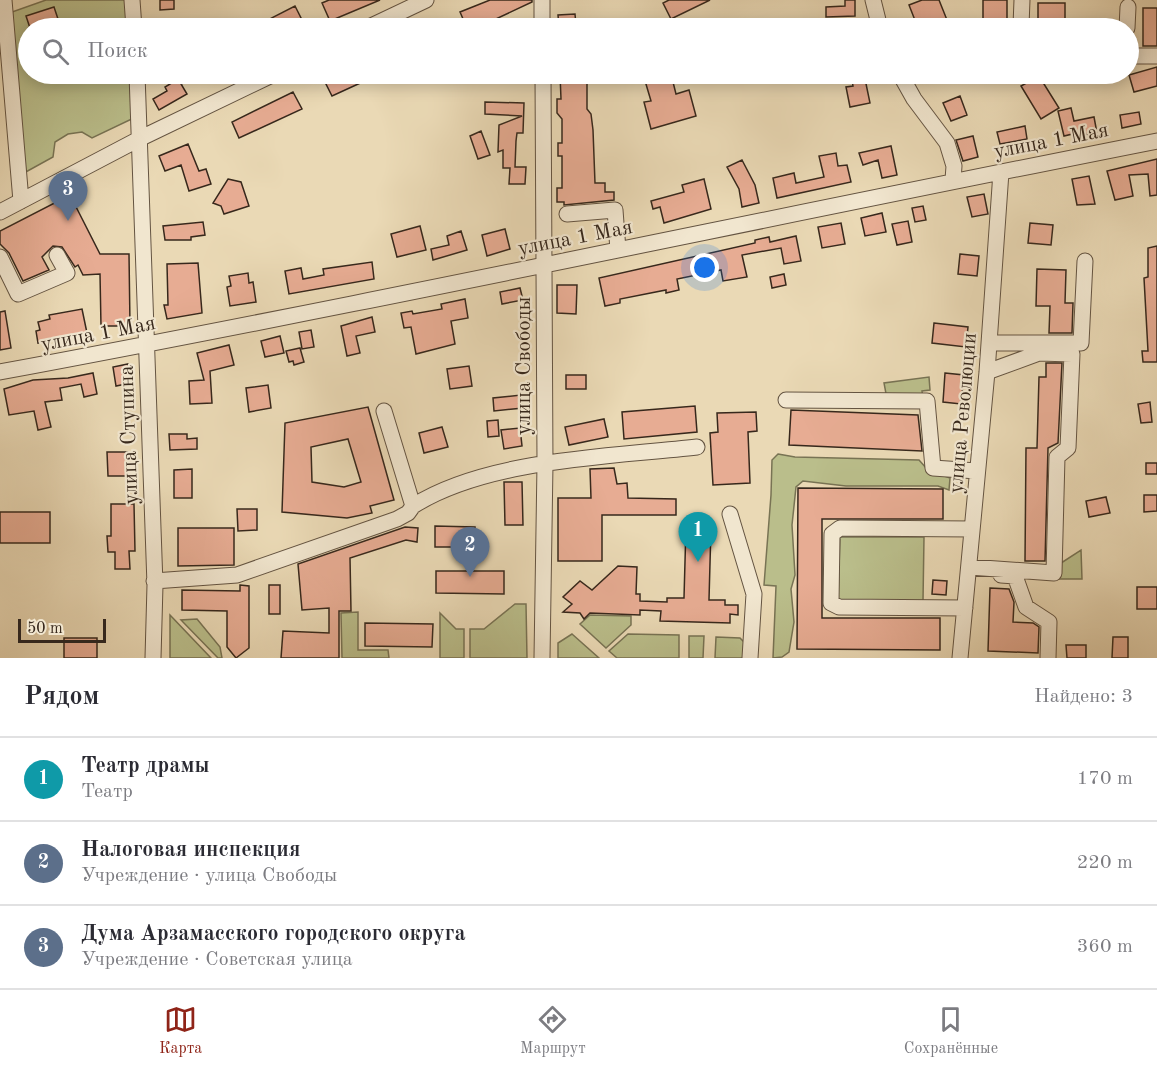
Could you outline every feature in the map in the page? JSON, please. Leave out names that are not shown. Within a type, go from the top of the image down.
[{"type":"street","points":[[4,0],[21,201]]},
{"type":"street","points":[[132,0],[133,18]]},
{"type":"street","points":[[388,18],[426,0]]},
{"type":"street","points":[[542,0],[542,18]]},
{"type":"street","points":[[873,0],[878,18]]},
{"type":"street","points":[[1022,0],[1022,18]]},
{"type":"street","points":[[1128,8],[1128,18]]},
{"type":"street","points":[[1139,56],[1157,56]]},
{"type":"street","name":"улица Ступина","points":[[138,84],[154,581],[153,658]]},
{"type":"street","points":[[0,212],[141,138],[253,84]]},
{"type":"street","name":"улица Свободы","points":[[542,658],[545,464],[543,84]]},
{"type":"street","points":[[906,84],[947,143],[954,166],[954,180]]},
{"type":"street","name":"улица 1 Мая","points":[[0,372],[145,345],[954,180],[1157,141]]},
{"type":"street","name":"улица Революции","points":[[960,658],[987,372],[1002,172]]},
{"type":"street","points":[[567,214],[615,210],[618,250]]},
{"type":"street","points":[[0,257],[18,294],[67,273],[57,255]]},
{"type":"street","points":[[989,343],[1081,343],[1085,261]]},
{"type":"street","points":[[968,570],[1054,573],[1057,457],[1068,448],[1072,354],[1039,353],[987,372]]},
{"type":"street","points":[[786,400],[927,401],[933,468],[977,471]]},
{"type":"street","points":[[384,411],[413,506]]},
{"type":"street","points":[[154,581],[237,575],[397,519],[408,513],[413,506],[452,484],[545,464],[697,447]]},
{"type":"street","points":[[730,514],[754,594],[750,658]]},
{"type":"street","points":[[965,608],[840,608],[831,603],[832,534],[840,528],[972,529]]},
{"type":"street","points":[[968,570],[1015,576],[1026,606],[1049,622],[1048,658]]},
{"type":"green space","points":[[46,0],[135,0],[136,18],[18,18],[18,84],[137,84],[138,116],[92,138],[82,132],[68,134],[55,142],[53,157],[24,173],[12,12]]},
{"type":"green space","points":[[929,377],[930,390],[922,391],[923,399],[887,399],[884,383]]},
{"type":"green space","points":[[778,454],[795,457],[919,460],[928,470],[950,478],[949,490],[938,486],[846,486],[803,481],[796,487],[792,525],[795,575],[791,589],[794,622],[789,652],[782,657],[773,658],[776,586],[764,585],[772,460]]},
{"type":"green space","points":[[840,537],[924,537],[923,601],[838,601]]},
{"type":"green space","points":[[1081,550],[1082,579],[1059,579],[1058,565]]},
{"type":"green space","points":[[515,604],[526,604],[527,658],[470,658],[470,629],[484,629]]},
{"type":"green space","points":[[358,612],[358,650],[388,650],[389,658],[342,658],[341,613]]},
{"type":"green space","points":[[440,613],[456,629],[464,629],[464,658],[440,658]]},
{"type":"green space","points":[[170,615],[211,658],[170,658]]},
{"type":"green space","points":[[590,615],[631,616],[631,625],[606,648],[580,624]]},
{"type":"green space","points":[[197,619],[220,647],[222,658],[218,658],[181,620]]},
{"type":"green space","points":[[572,634],[599,658],[558,658],[558,643]]},
{"type":"green space","points":[[628,634],[679,635],[679,658],[617,658],[609,651]]},
{"type":"green space","points":[[689,636],[704,636],[703,658],[689,658]]},
{"type":"green space","points":[[716,637],[740,638],[746,644],[746,658],[715,658]]},
{"type":"building","points":[[160,0],[174,0],[174,9],[160,10]]},
{"type":"building","points":[[329,0],[380,0],[337,18],[329,18],[322,3]]},
{"type":"building","points":[[490,0],[532,0],[498,18],[463,18],[460,12]]},
{"type":"building","points":[[669,0],[710,0],[673,18],[670,18],[663,3]]},
{"type":"building","points":[[845,0],[855,0],[855,16],[826,17],[826,7],[845,6]]},
{"type":"building","points":[[922,0],[939,0],[946,18],[914,18],[909,5]]},
{"type":"building","points":[[983,0],[1007,0],[1007,18],[983,18]]},
{"type":"building","points":[[1038,3],[1065,3],[1065,18],[1038,18]]},
{"type":"building","points":[[295,6],[301,18],[272,18]]},
{"type":"building","points":[[54,7],[58,18],[27,18],[26,16]]},
{"type":"building","points":[[1143,8],[1157,8],[1157,46],[1143,46]]},
{"type":"building","points":[[575,14],[575,18],[558,18],[558,15]]},
{"type":"building","points":[[1157,67],[1157,86],[1134,92],[1132,84],[1139,84],[1139,72]]},
{"type":"building","points":[[170,84],[181,84],[187,94],[159,110],[153,99],[167,91],[165,87]]},
{"type":"building","points":[[326,84],[358,84],[332,96]]},
{"type":"building","points":[[560,84],[587,84],[587,109],[591,114],[593,130],[595,183],[605,183],[605,192],[614,192],[614,200],[564,205],[564,202],[557,202],[557,188],[562,188],[562,156],[558,156],[558,143],[562,143],[562,119],[557,113],[557,99],[561,99]]},
{"type":"building","points":[[646,84],[674,84],[676,94],[689,90],[696,116],[651,129],[644,102],[651,101]]},
{"type":"building","points":[[853,84],[866,84],[870,103],[850,107],[846,87],[853,86]]},
{"type":"building","points":[[1044,84],[1059,108],[1041,119],[1021,86]]},
{"type":"building","points":[[293,92],[302,109],[239,138],[232,122]]},
{"type":"building","points":[[960,96],[967,115],[951,121],[943,103]]},
{"type":"building","points":[[485,102],[524,103],[523,133],[517,133],[515,167],[526,167],[525,184],[509,184],[510,168],[503,168],[503,150],[498,152],[499,125],[522,116],[485,114]]},
{"type":"building","points":[[1071,108],[1074,121],[1094,117],[1097,133],[1086,135],[1085,131],[1064,136],[1058,111]]},
{"type":"building","points":[[1139,112],[1141,124],[1122,128],[1120,115]]},
{"type":"building","points":[[1025,126],[1027,139],[1000,144],[997,132]]},
{"type":"building","points":[[481,131],[490,155],[478,159],[470,136]]},
{"type":"building","points":[[973,136],[978,157],[963,161],[956,140]]},
{"type":"building","points":[[188,144],[199,171],[206,169],[211,184],[189,191],[181,165],[165,171],[159,156]]},
{"type":"building","points":[[891,146],[897,175],[882,178],[878,160],[863,165],[859,153]]},
{"type":"building","points":[[836,153],[838,166],[847,165],[851,182],[777,198],[773,178],[794,173],[796,183],[824,177],[819,156]]},
{"type":"building","points":[[1157,159],[1157,195],[1150,196],[1148,174],[1129,175],[1133,196],[1115,200],[1107,171]]},
{"type":"building","points":[[742,160],[755,185],[759,203],[742,207],[739,189],[727,167]]},
{"type":"building","points":[[1089,176],[1095,204],[1077,205],[1072,179]]},
{"type":"building","points":[[228,179],[241,182],[249,206],[224,214],[221,206],[213,203]]},
{"type":"building","points":[[704,179],[711,209],[664,223],[660,207],[653,209],[651,201],[684,192],[682,185]]},
{"type":"building","points":[[984,194],[988,214],[972,217],[967,197]]},
{"type":"building","points":[[70,195],[100,254],[129,254],[130,326],[101,326],[100,274],[83,275],[78,265],[75,267],[62,247],[53,246],[42,257],[49,270],[23,281],[9,253],[0,244],[0,231]]},
{"type":"building","points":[[923,206],[926,220],[915,222],[912,208]]},
{"type":"building","points":[[882,213],[886,232],[865,236],[861,218]]},
{"type":"building","points":[[908,221],[912,242],[897,245],[892,224]]},
{"type":"building","points":[[203,222],[205,235],[191,237],[191,240],[165,240],[163,226]]},
{"type":"building","points":[[841,223],[845,244],[822,248],[818,227]]},
{"type":"building","points":[[1030,223],[1053,225],[1051,245],[1028,243]]},
{"type":"building","points":[[420,226],[426,250],[397,257],[391,234]]},
{"type":"building","points":[[505,229],[510,249],[487,256],[482,235]]},
{"type":"building","points":[[461,231],[467,250],[433,260],[431,249],[449,245],[447,236]]},
{"type":"building","points":[[796,236],[801,261],[784,264],[781,248],[742,255],[747,277],[723,281],[721,270],[677,279],[679,290],[666,293],[666,290],[620,299],[620,303],[605,306],[599,278],[755,243],[755,240],[769,237],[770,242]]},
{"type":"building","points":[[1157,246],[1157,362],[1143,362],[1142,351],[1148,351],[1144,278],[1148,277],[1148,248]]},
{"type":"building","points":[[960,254],[979,256],[977,276],[958,274]]},
{"type":"building","points":[[372,262],[374,279],[289,294],[285,271],[301,268],[303,279],[324,275],[323,269]]},
{"type":"building","points":[[198,263],[202,313],[167,319],[164,305],[168,305],[167,264]]},
{"type":"building","points":[[1037,269],[1066,270],[1065,303],[1073,303],[1072,333],[1049,333],[1050,306],[1036,306]]},
{"type":"building","points":[[248,273],[249,283],[253,282],[256,302],[230,306],[227,287],[231,286],[229,276]]},
{"type":"building","points":[[784,274],[786,285],[772,288],[770,277]]},
{"type":"building","points":[[557,285],[577,285],[576,314],[557,313]]},
{"type":"building","points":[[520,288],[523,300],[502,304],[500,292]]},
{"type":"building","points":[[465,299],[468,318],[451,321],[455,344],[416,354],[411,327],[404,328],[401,313],[412,311],[413,314],[442,309],[441,304]]},
{"type":"building","points":[[82,309],[87,333],[38,343],[36,331],[40,330],[38,322],[50,319],[49,315]]},
{"type":"building","points":[[5,311],[11,348],[0,350],[0,312]]},
{"type":"building","points":[[372,317],[375,332],[356,336],[360,353],[347,356],[341,326]]},
{"type":"building","points":[[934,323],[968,327],[966,347],[932,343]]},
{"type":"building","points":[[311,330],[314,347],[302,349],[299,332]]},
{"type":"building","points":[[280,336],[284,353],[265,357],[261,341]]},
{"type":"building","points":[[229,345],[234,365],[210,371],[212,403],[190,404],[189,381],[204,380],[197,353]]},
{"type":"building","points":[[300,348],[304,362],[294,365],[293,361],[289,362],[286,351]]},
{"type":"building","points":[[1046,363],[1062,363],[1058,443],[1048,448],[1045,561],[1025,561],[1026,448],[1037,448],[1039,377],[1046,377]]},
{"type":"building","points":[[128,364],[131,383],[116,386],[113,367]]},
{"type":"building","points":[[469,366],[472,386],[450,389],[447,369]]},
{"type":"building","points":[[93,373],[97,394],[84,397],[81,384],[60,388],[62,400],[45,402],[51,427],[38,430],[34,411],[9,415],[4,389],[33,380],[68,378]]},
{"type":"building","points":[[945,373],[964,375],[961,404],[943,402]]},
{"type":"building","points":[[566,375],[586,375],[586,389],[566,389]]},
{"type":"building","points":[[268,385],[271,408],[249,412],[246,388]]},
{"type":"building","points":[[521,395],[523,408],[494,411],[493,398]]},
{"type":"building","points":[[1150,402],[1152,422],[1141,423],[1138,404]]},
{"type":"building","points":[[695,406],[697,432],[624,439],[622,412]]},
{"type":"building","points":[[368,407],[394,500],[370,506],[372,513],[347,518],[282,512],[285,423]],"holes":[[[348,439],[361,482],[344,487],[312,482],[311,447]]]},
{"type":"building","points":[[791,410],[918,415],[922,451],[789,445]]},
{"type":"building","points":[[756,412],[757,431],[748,432],[750,483],[713,485],[710,433],[718,432],[717,413]]},
{"type":"building","points":[[604,419],[608,437],[569,445],[565,427]]},
{"type":"building","points":[[498,420],[499,436],[488,437],[487,421]]},
{"type":"building","points":[[442,427],[448,447],[424,453],[419,433]]},
{"type":"building","points":[[520,428],[522,446],[504,449],[501,430]]},
{"type":"building","points":[[169,434],[187,434],[187,439],[197,438],[197,449],[170,450]]},
{"type":"building","points":[[107,452],[133,452],[133,476],[108,476]]},
{"type":"building","points":[[1146,463],[1157,463],[1157,474],[1146,474]]},
{"type":"building","points":[[614,468],[617,484],[627,483],[628,498],[676,499],[676,515],[602,515],[602,561],[558,561],[558,498],[591,498],[590,469]]},
{"type":"building","points":[[192,469],[192,498],[174,498],[174,470]]},
{"type":"building","points":[[504,482],[522,482],[523,525],[505,525]]},
{"type":"building","points":[[798,488],[943,489],[943,519],[822,519],[822,618],[940,618],[940,650],[797,649]]},
{"type":"building","points":[[1144,495],[1157,495],[1157,511],[1144,512]]},
{"type":"building","points":[[1106,497],[1110,513],[1089,517],[1086,501]]},
{"type":"building","points":[[111,504],[134,504],[135,551],[129,551],[130,569],[115,569],[115,552],[108,552],[107,536],[111,536]]},
{"type":"building","points":[[237,509],[257,509],[257,530],[238,531]]},
{"type":"building","points":[[0,512],[50,512],[50,543],[0,543]]},
{"type":"building","points":[[435,526],[475,527],[474,547],[435,547]]},
{"type":"building","points":[[686,526],[711,527],[709,600],[725,600],[725,605],[738,605],[738,615],[730,614],[730,623],[660,621],[661,611],[640,610],[640,615],[590,613],[584,619],[580,613],[563,612],[572,604],[563,597],[580,581],[592,590],[618,566],[637,567],[636,594],[640,594],[640,601],[667,602],[667,598],[684,598]]},
{"type":"building","points":[[405,527],[418,528],[417,542],[406,540],[350,558],[351,611],[339,611],[339,658],[281,658],[283,631],[329,633],[329,608],[302,610],[298,564]]},
{"type":"building","points":[[178,528],[234,528],[234,565],[178,566]]},
{"type":"building","points":[[436,571],[504,571],[504,594],[436,593]]},
{"type":"building","points":[[933,580],[947,581],[946,595],[932,594]]},
{"type":"building","points":[[240,585],[249,586],[249,648],[236,658],[227,647],[227,611],[182,610],[182,590],[240,591]]},
{"type":"building","points":[[269,585],[280,585],[280,614],[269,614]]},
{"type":"building","points":[[1137,587],[1157,587],[1157,609],[1137,609]]},
{"type":"building","points":[[990,588],[1009,589],[1014,602],[1013,622],[1033,623],[1039,627],[1038,653],[988,651]]},
{"type":"building","points":[[365,623],[433,624],[432,647],[365,646]]},
{"type":"building","points":[[1113,637],[1128,637],[1128,658],[1112,658]]},
{"type":"building","points":[[64,638],[97,638],[97,658],[64,658]]},
{"type":"building","points":[[1066,645],[1086,645],[1086,658],[1067,658]]},
{"type":"place","name":"Дума Арзамасского городского округа","points":[[68,221]]},
{"type":"place","name":"Театр драмы","points":[[698,562]]},
{"type":"place","name":"Налоговая инспекция","points":[[470,577]]}]
